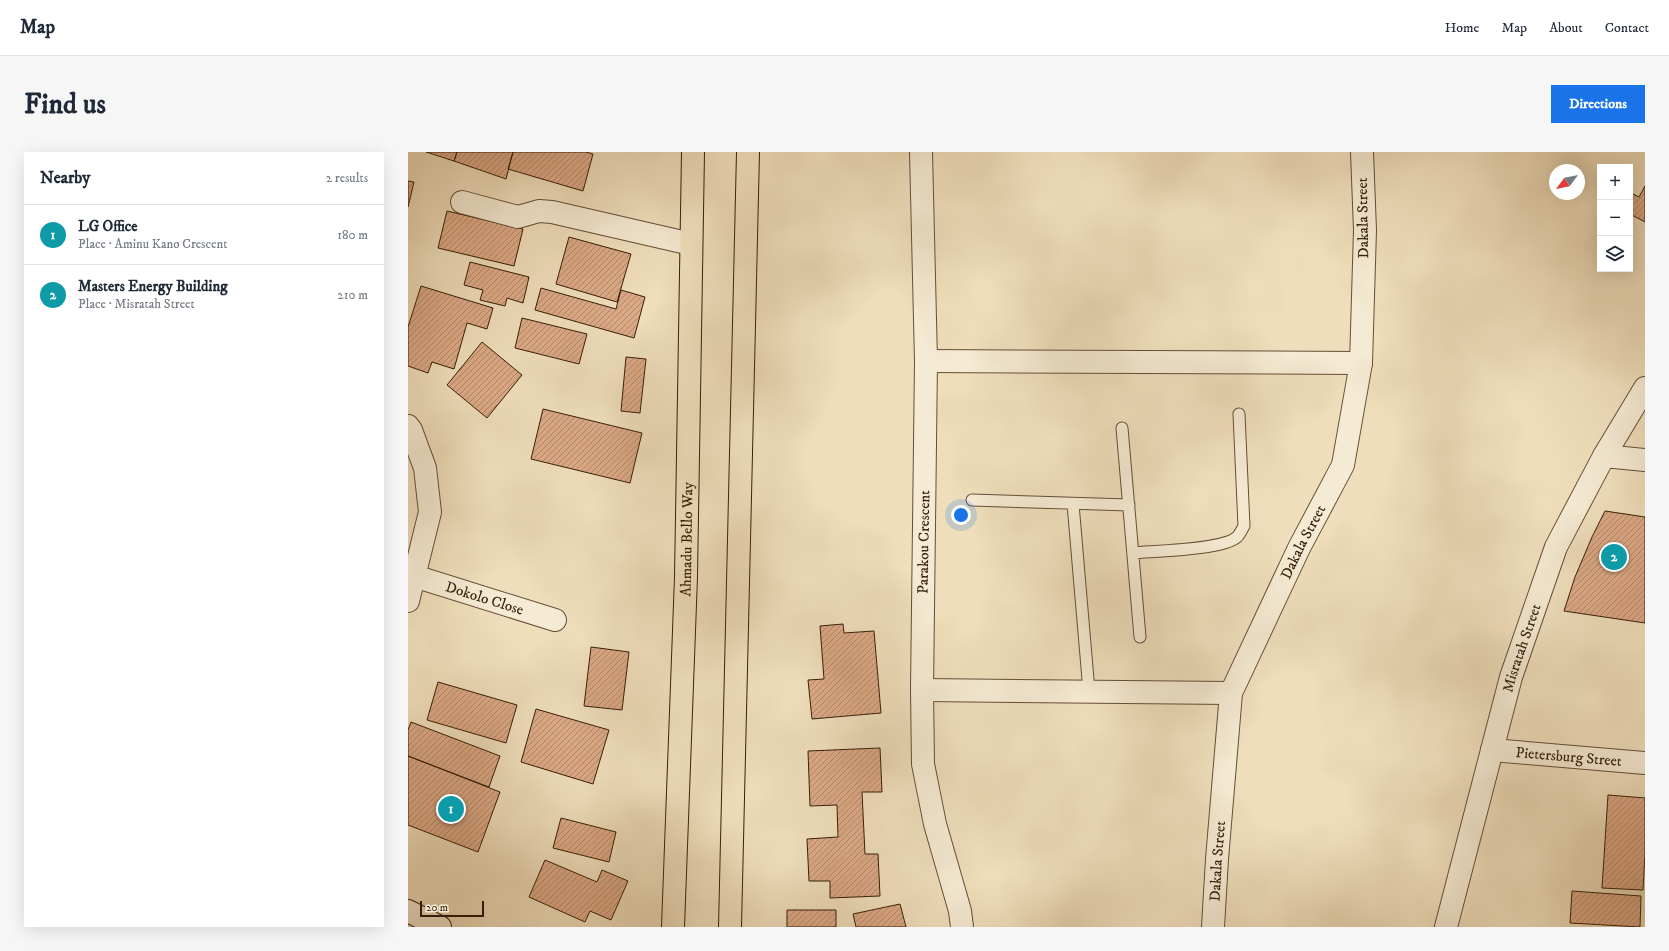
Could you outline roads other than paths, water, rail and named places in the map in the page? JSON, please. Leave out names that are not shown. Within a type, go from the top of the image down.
[{"type":"main road","name":"Ahmadu Bello Way","points":[[673,926],[686,577],[693,152]]},
{"type":"main road","points":[[730,927],[748,152]]},
{"type":"street","name":"Parakou Crescent","points":[[922,152],[926,361],[922,690],[923,764],[935,824],[960,911],[962,927]]},
{"type":"street","name":"Dakala Street","points":[[1213,927],[1217,851],[1231,693],[1299,548],[1343,465],[1361,363],[1365,230],[1362,152]]},
{"type":"street","points":[[462,202],[518,217],[539,211],[552,212],[691,244]]},
{"type":"street","points":[[926,361],[1361,363]]},
{"type":"street","name":"Misratah Street","points":[[1446,927],[1511,677],[1556,547],[1604,456],[1645,388]]},
{"type":"street","points":[[408,426],[411,430],[425,468],[430,512],[408,601]]},
{"type":"street","points":[[1604,456],[1645,460]]},
{"type":"street","name":"Dokolo Close","points":[[414,576],[556,620]]},
{"type":"street","points":[[922,690],[1231,693]]},
{"type":"street","name":"Pietersburg Street","points":[[1492,750],[1645,763]]},
{"type":"street","points":[[408,911],[440,927]]},
{"type":"lane","points":[[1132,553],[1222,544],[1237,537],[1244,526],[1239,414]]},
{"type":"lane","points":[[1122,428],[1140,636]]},
{"type":"lane","points":[[972,500],[1129,505]]},
{"type":"lane","points":[[1073,504],[1089,692]]},
{"type":"place","name":"Masters Energy Building","points":[[1614,557]]},
{"type":"place","name":"LG Office","points":[[451,809]]}]
